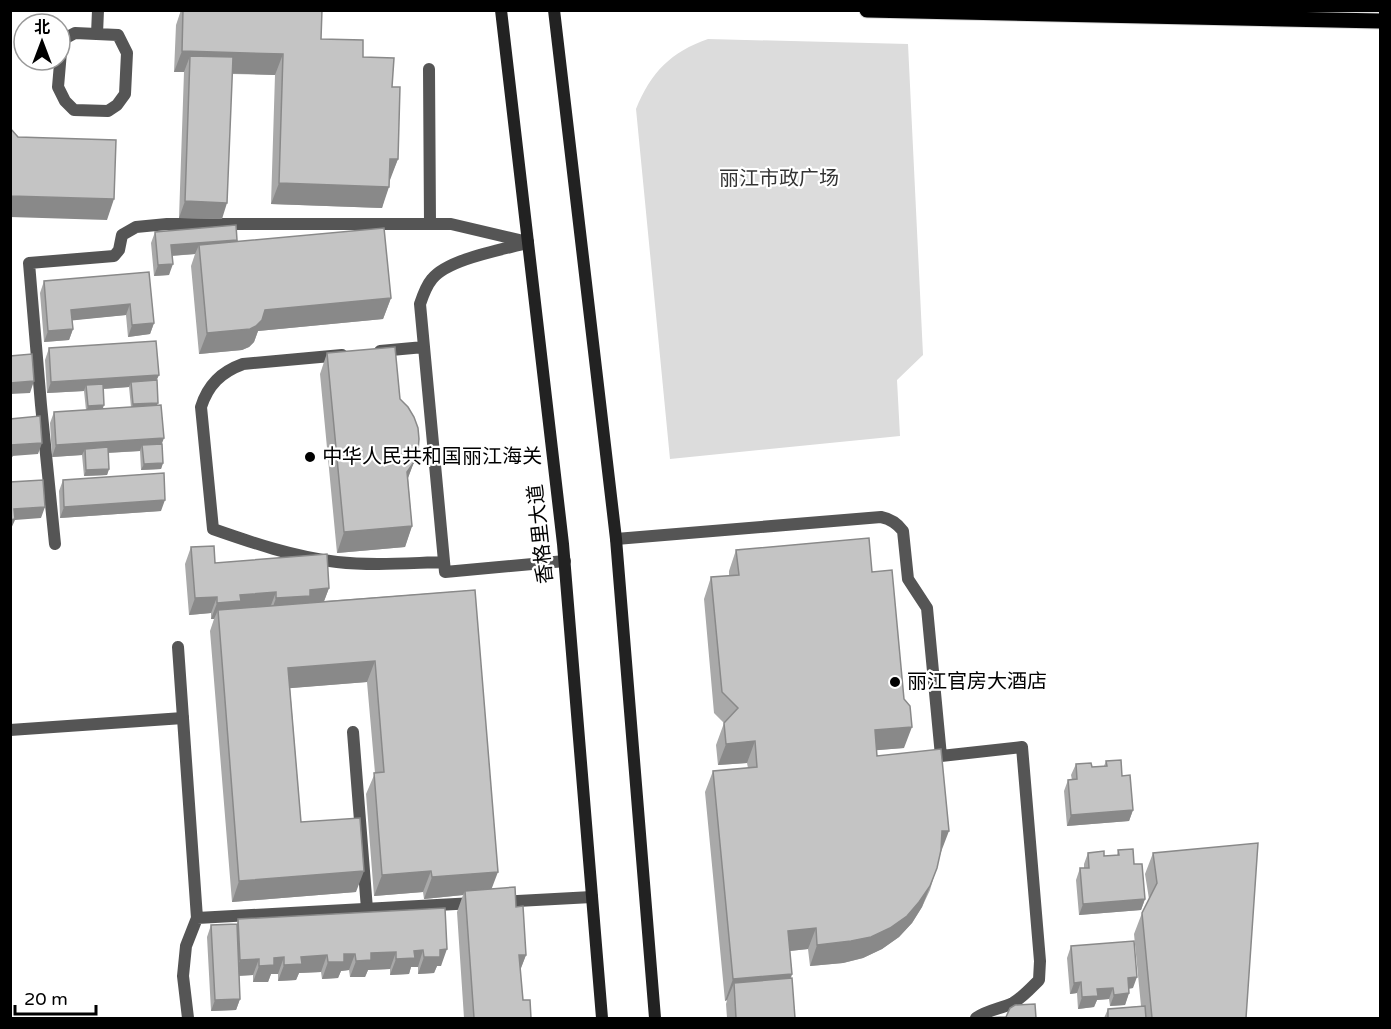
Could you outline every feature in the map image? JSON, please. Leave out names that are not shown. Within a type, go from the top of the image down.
[{"type":"main road","name":"香格里大道","points":[[501,10],[565,561],[602,1018]]},
{"type":"main road","points":[[554,10],[616,539],[655,1018]]},
{"type":"main road","points":[[867,10],[1380,21]]},
{"type":"street","points":[[97,34],[98,10]]},
{"type":"street","points":[[75,33],[97,34],[118,35],[127,53],[124,94],[117,105],[108,111],[74,110],[65,101],[58,87],[62,40],[75,33]]},
{"type":"street","points":[[429,69],[430,224]]},
{"type":"street","points":[[55,544],[29,263],[114,256],[119,250],[123,235],[136,227],[167,224],[451,224],[528,243]]},
{"type":"street","points":[[528,243],[456,262],[443,269],[425,290],[420,304],[445,572],[565,561]]},
{"type":"street","points":[[424,348],[243,364],[219,376],[205,395],[201,407],[213,529],[307,558],[378,564],[444,562]]},
{"type":"street","points":[[616,539],[881,517],[899,525],[903,531],[908,579],[927,608],[941,756],[1022,747],[1040,961],[1039,980],[1013,1002],[976,1018]]},
{"type":"street","points":[[178,647],[197,918],[186,946],[183,976],[188,1018]]},
{"type":"street","points":[[10,730],[183,718]]},
{"type":"street","points":[[353,732],[367,909]]},
{"type":"street","points":[[197,918],[592,897]]},
{"type":"green space","name":"丽江市政广场","points":[[708,39],[908,44],[923,355],[897,380],[900,436],[670,459],[636,109],[648,84],[664,65],[683,50]]},
{"type":"building","points":[[183,10],[322,10],[321,39],[363,40],[363,57],[394,58],[392,87],[400,87],[398,159],[390,159],[389,187],[279,183],[283,54],[182,51]]},
{"type":"building","points":[[190,56],[233,57],[227,203],[185,201]]},
{"type":"building","points":[[10,128],[18,137],[116,140],[114,199],[10,196]]},
{"type":"building","points":[[236,225],[237,240],[171,245],[173,264],[158,265],[155,232]]},
{"type":"building","points":[[384,228],[391,298],[265,310],[262,320],[250,329],[207,333],[199,245]]},
{"type":"building","points":[[149,272],[154,323],[132,325],[130,304],[71,310],[73,329],[48,331],[44,281]]},
{"type":"building","points":[[156,341],[159,375],[51,382],[49,348]]},
{"type":"building","points":[[395,347],[400,399],[408,407],[418,428],[418,451],[407,472],[412,526],[344,532],[327,353]]},
{"type":"building","points":[[32,354],[34,381],[10,383],[10,356]]},
{"type":"building","points":[[157,380],[158,403],[133,404],[131,382]]},
{"type":"building","points":[[103,384],[104,405],[88,406],[86,385]]},
{"type":"building","points":[[161,405],[164,438],[56,445],[54,412]]},
{"type":"building","points":[[40,416],[42,443],[11,445],[12,456],[10,456],[10,419]]},
{"type":"building","points":[[162,444],[163,463],[144,464],[142,445]]},
{"type":"building","points":[[108,447],[109,469],[86,470],[85,449]]},
{"type":"building","points":[[164,473],[165,500],[64,507],[63,480]]},
{"type":"building","points":[[43,480],[45,507],[14,509],[15,519],[10,520],[10,482]]},
{"type":"building","points":[[869,538],[872,572],[892,570],[904,699],[910,706],[912,727],[875,730],[877,756],[941,749],[949,831],[942,831],[941,850],[930,886],[907,916],[890,928],[871,937],[817,945],[816,928],[788,931],[792,974],[733,979],[713,771],[757,767],[755,741],[726,744],[724,723],[738,708],[722,692],[711,577],[739,575],[736,550]]},
{"type":"building","points":[[214,546],[215,563],[327,554],[329,588],[310,590],[310,596],[276,598],[276,592],[240,595],[241,601],[217,603],[217,597],[195,598],[191,547]]},
{"type":"building","points":[[475,590],[498,872],[432,877],[431,871],[382,875],[374,773],[384,772],[375,661],[288,668],[301,822],[360,818],[364,871],[239,881],[218,610]]},
{"type":"building","points":[[1121,760],[1122,776],[1130,775],[1133,810],[1071,815],[1068,780],[1077,779],[1076,764],[1091,763],[1092,767],[1107,766],[1106,761]]},
{"type":"building","points":[[1258,843],[1246,1018],[1152,1018],[1142,913],[1157,883],[1153,853]]},
{"type":"building","points":[[1133,849],[1134,864],[1142,864],[1145,899],[1083,904],[1080,868],[1089,868],[1088,853],[1104,851],[1104,856],[1119,855],[1118,850]]},
{"type":"building","points":[[515,887],[516,907],[523,906],[526,955],[519,955],[523,1000],[530,1000],[531,1018],[474,1018],[465,891]]},
{"type":"building","points":[[445,908],[447,949],[440,950],[440,957],[424,957],[423,950],[414,951],[415,958],[396,959],[396,952],[371,953],[371,960],[356,961],[355,954],[344,954],[344,962],[328,962],[327,955],[301,957],[302,964],[284,965],[284,957],[274,958],[274,965],[259,966],[259,959],[240,960],[238,919]]},
{"type":"building","points":[[237,924],[240,999],[215,1000],[211,925]]},
{"type":"building","points":[[1134,941],[1137,977],[1128,978],[1129,993],[1114,995],[1113,988],[1097,989],[1098,996],[1082,997],[1081,982],[1074,983],[1071,946]]},
{"type":"building","points":[[792,978],[795,1018],[736,1018],[734,983]]},
{"type":"building","points":[[1035,1004],[1036,1018],[982,1018],[1006,1017],[1010,1008],[1015,1005]]},
{"type":"building","points":[[1145,1006],[1146,1018],[1108,1018],[1108,1009]]},
{"type":"place","name":"中华人民共和国丽江海关","points":[[310,457]]},
{"type":"place","name":"丽江官房大酒店","points":[[895,682]]}]
